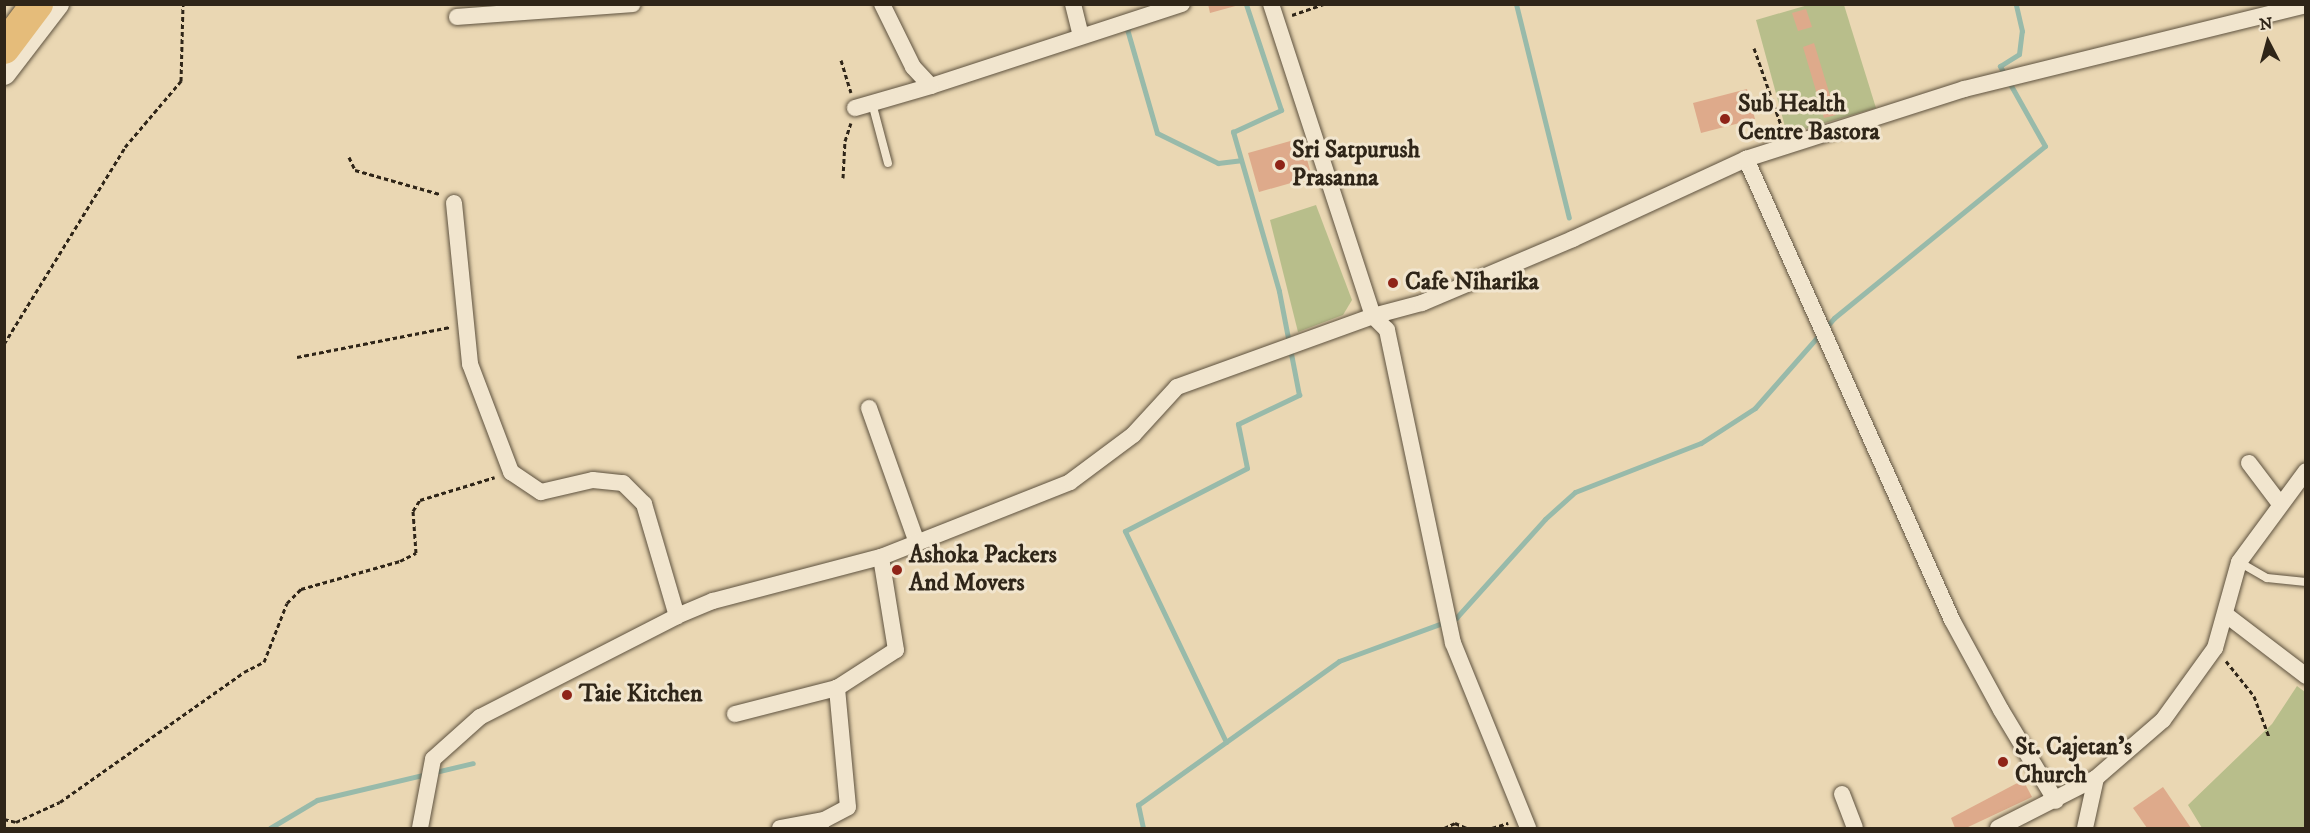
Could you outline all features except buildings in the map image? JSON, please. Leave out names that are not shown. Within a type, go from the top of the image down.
[{"type":"highway","points":[[4,48],[36,4]]},
{"type":"street","points":[[4,73],[57,4]]},
{"type":"street","points":[[457,17],[633,4]]},
{"type":"street","points":[[882,4],[914,67],[931,86]]},
{"type":"street","points":[[1073,4],[1081,36]]},
{"type":"street","points":[[855,108],[931,86],[1182,4]]},
{"type":"street","points":[[420,828],[433,759],[480,717],[677,616],[713,601],[881,557],[1070,483],[1132,435],[1177,387],[1373,316],[1422,303],[1573,239],[1746,159],[2007,78],[2305,6]]},
{"type":"street","points":[[1273,12],[1373,316],[1387,330],[1453,643],[1528,828]]},
{"type":"street","points":[[1746,159],[1952,620],[2001,710],[2056,801]]},
{"type":"street","points":[[454,203],[471,364],[512,472],[541,492],[593,480],[623,483],[645,504],[677,616]]},
{"type":"street","points":[[869,408],[918,543]]},
{"type":"street","points":[[2249,463],[2280,504]]},
{"type":"street","points":[[1998,828],[2056,801],[2096,778],[2163,720],[2215,648],[2239,562],[2306,471]]},
{"type":"street","points":[[735,714],[837,688],[896,650],[881,557]]},
{"type":"street","points":[[2225,614],[2306,675]]},
{"type":"street","points":[[780,828],[824,820],[848,807],[837,688]]},
{"type":"street","points":[[2085,828],[2096,778]]},
{"type":"street","points":[[1842,794],[1855,828]]},
{"type":"lane","points":[[872,103],[888,164]]},
{"type":"lane","points":[[2239,562],[2267,578],[2306,582]]},
{"type":"path","points":[[4,344],[125,147],[181,81],[183,4]]},
{"type":"path","points":[[1273,12],[1324,4]]},
{"type":"path","points":[[1754,48],[1788,145]]},
{"type":"path","points":[[841,60],[855,108],[845,141],[843,178]]},
{"type":"path","points":[[348,157],[355,170],[442,195],[454,203]]},
{"type":"path","points":[[297,357],[466,324]]},
{"type":"path","points":[[4,819],[16,822],[60,802],[244,672],[264,662],[287,603],[301,589],[400,561],[416,553],[413,511],[420,500],[512,472]]},
{"type":"path","points":[[2215,648],[2254,696],[2269,737]]},
{"type":"path","points":[[1444,828],[1455,823],[1467,828]]},
{"type":"green space","points":[[1808,5],[1844,5],[1876,108],[1787,134],[1756,20]]},
{"type":"green space","points":[[1316,205],[1352,300],[1343,315],[1298,332],[1270,220]]},
{"type":"green space","points":[[2297,686],[2305,692],[2305,828],[2202,828],[2188,805],[2272,724]]},
{"type":"waterway","points":[[1226,742],[1125,531],[1247,468],[1238,424],[1299,395],[1279,291],[1233,132],[1281,110],[1246,4]]},
{"type":"waterway","points":[[1516,4],[1569,218]]},
{"type":"waterway","points":[[1143,828],[1138,805],[1339,661],[1456,618],[1545,519],[1575,492],[1701,443],[1755,408],[1834,318],[2045,146],[2000,66],[2019,54],[2022,31],[2016,4]]},
{"type":"waterway","points":[[1130,27],[1127,29],[1157,133],[1218,163],[1241,160]]},
{"type":"waterway","points":[[270,828],[317,800],[473,763]]},
{"type":"place","name":"Sub Health Centre Bastora","points":[[1725,119]]},
{"type":"place","name":"Sri Satpurush Prasanna","points":[[1280,165]]},
{"type":"place","name":"Cafe Niharika","points":[[1393,283]]},
{"type":"place","name":"Ashoka Packers And Movers","points":[[897,570]]},
{"type":"place","name":"Taie Kitchen","points":[[567,695]]},
{"type":"place","name":"St. Cajetan’s Church","points":[[2003,762]]}]
